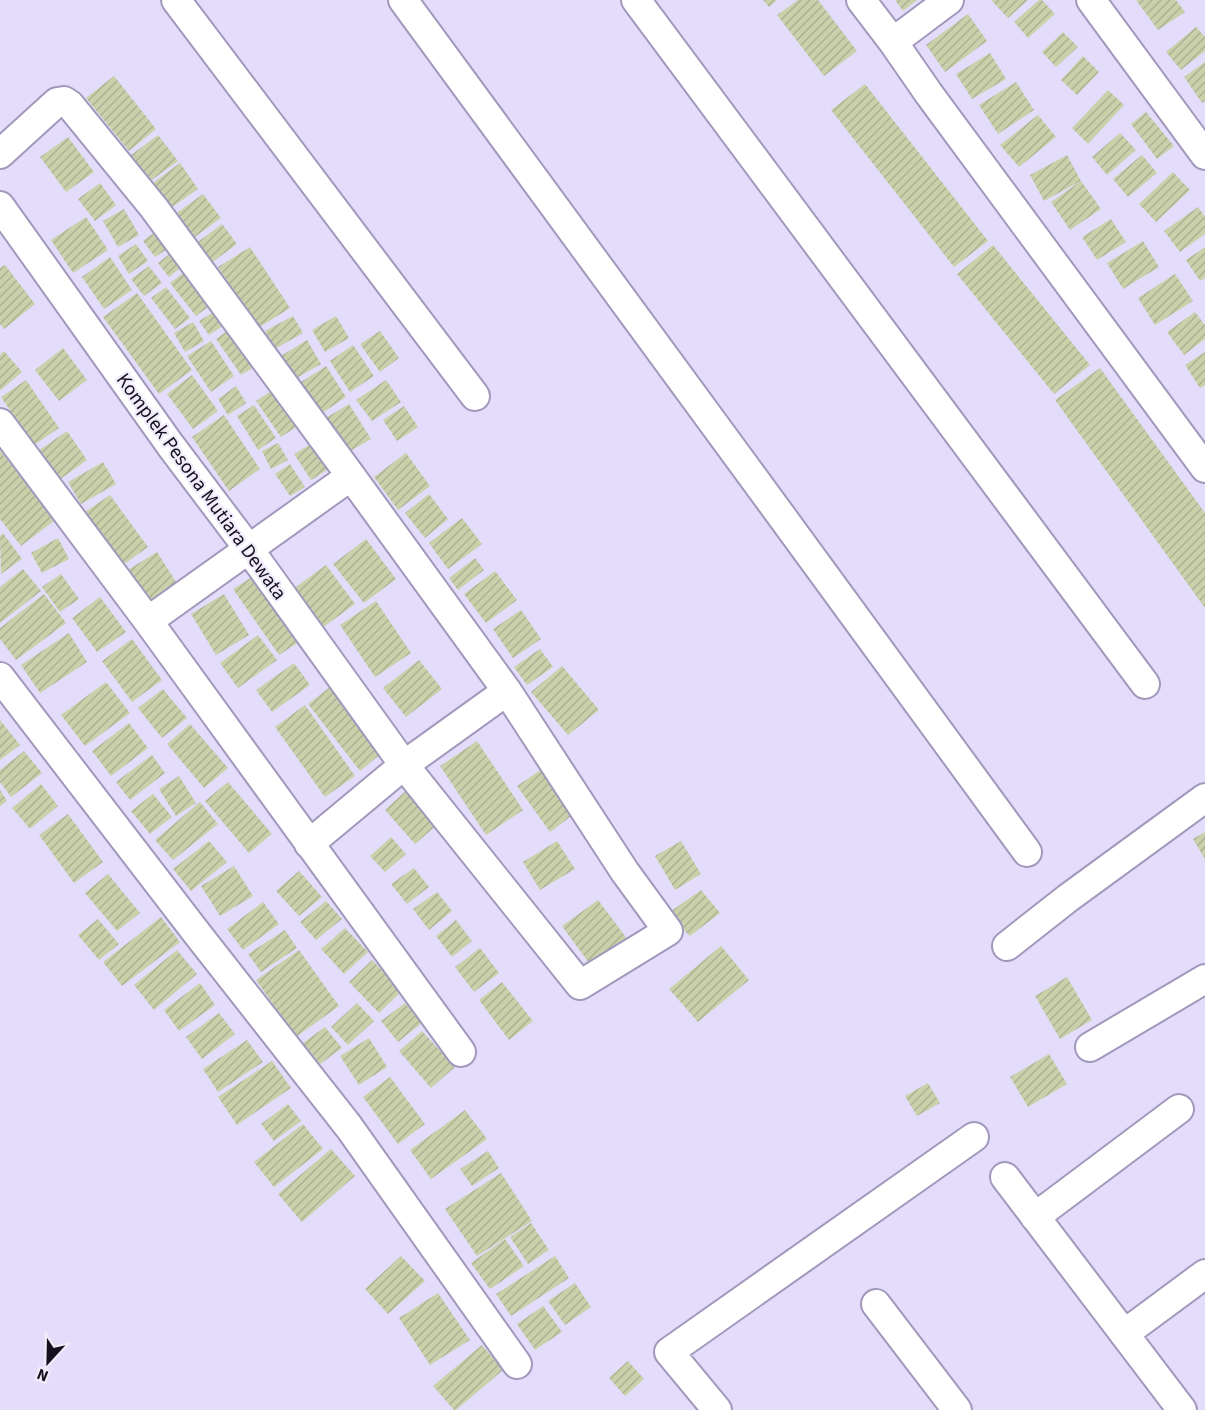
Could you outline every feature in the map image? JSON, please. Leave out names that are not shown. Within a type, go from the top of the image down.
[{"type":"street","points":[[176,0],[475,396]]},
{"type":"street","points":[[403,0],[1027,852]]},
{"type":"street","points":[[636,0],[1144,684]]},
{"type":"street","points":[[861,0],[1205,468]]},
{"type":"street","points":[[893,42],[949,0]]},
{"type":"street","points":[[1090,0],[1205,155]]},
{"type":"street","points":[[0,154],[57,102],[64,101],[70,105],[154,208],[507,691],[404,765],[309,844]]},
{"type":"street","name":"Komplek Pesona Mutiara Dewata","points":[[0,206],[171,446],[248,548],[404,765],[580,985],[668,931],[625,872],[507,691]]},
{"type":"street","points":[[0,423],[148,621],[462,1052]]},
{"type":"street","points":[[148,621],[351,476]]},
{"type":"street","points":[[0,677],[349,1128],[517,1364]]},
{"type":"street","points":[[1007,946],[1068,898],[1205,798]]},
{"type":"street","points":[[1090,1047],[1205,979]]},
{"type":"street","points":[[1035,1217],[1179,1109]]},
{"type":"street","points":[[717,1410],[669,1352],[974,1137]]},
{"type":"street","points":[[1005,1178],[1182,1410]]},
{"type":"street","points":[[1124,1334],[1205,1274]]},
{"type":"street","points":[[876,1304],[957,1410]]},
{"type":"building","points":[[763,0],[777,0],[769,7]]},
{"type":"building","points":[[798,0],[818,0],[857,51],[824,76],[777,15]]},
{"type":"building","points":[[895,0],[917,0],[903,11]]},
{"type":"building","points":[[991,0],[1028,0],[1008,18]]},
{"type":"building","points":[[1039,0],[1042,0],[1055,14],[1028,38],[1014,22]]},
{"type":"building","points":[[1136,0],[1176,0],[1185,12],[1158,30]]},
{"type":"building","points":[[968,14],[987,41],[945,72],[926,45]]},
{"type":"building","points":[[1196,27],[1205,37],[1205,51],[1181,70],[1166,52]]},
{"type":"building","points":[[1063,32],[1078,47],[1056,67],[1042,52]]},
{"type":"building","points":[[990,53],[1006,79],[972,99],[956,74]]},
{"type":"building","points":[[1083,56],[1099,72],[1077,95],[1061,80]]},
{"type":"building","points":[[1205,62],[1205,101],[1202,103],[1184,77]]},
{"type":"building","points":[[114,76],[156,129],[129,151],[86,98]]},
{"type":"building","points":[[1016,82],[1034,110],[998,134],[979,105]]},
{"type":"building","points":[[865,84],[988,241],[954,267],[831,110]]},
{"type":"building","points":[[1108,90],[1124,105],[1088,144],[1072,128]]},
{"type":"building","points":[[1146,112],[1174,146],[1157,159],[1131,124]]},
{"type":"building","points":[[1038,115],[1056,137],[1019,167],[1000,145]]},
{"type":"building","points":[[1120,133],[1136,150],[1107,175],[1092,157]]},
{"type":"building","points":[[158,135],[178,161],[149,182],[130,156]]},
{"type":"building","points":[[68,137],[94,172],[66,192],[40,157]]},
{"type":"building","points":[[1067,155],[1081,181],[1044,201],[1030,175]]},
{"type":"building","points":[[1142,155],[1157,173],[1128,197],[1113,179]]},
{"type":"building","points":[[180,163],[198,189],[168,210],[150,185]]},
{"type":"building","points":[[1173,172],[1190,190],[1156,222],[1139,204]]},
{"type":"building","points":[[1081,181],[1101,209],[1070,230],[1051,202]]},
{"type":"building","points":[[100,183],[116,205],[95,221],[78,199]]},
{"type":"building","points":[[203,194],[221,218],[192,239],[174,215]]},
{"type":"building","points":[[1198,207],[1205,217],[1205,234],[1180,252],[1164,231]]},
{"type":"building","points":[[124,209],[139,235],[118,247],[103,221]]},
{"type":"building","points":[[86,217],[108,250],[73,273],[51,240]]},
{"type":"building","points":[[1111,219],[1126,242],[1097,260],[1082,237]]},
{"type":"building","points":[[222,224],[237,244],[210,264],[195,244]]},
{"type":"building","points":[[159,229],[172,246],[155,257],[143,241]]},
{"type":"building","points":[[1143,241],[1159,267],[1123,289],[1107,263]]},
{"type":"building","points":[[136,244],[148,261],[129,274],[118,256]]},
{"type":"building","points":[[993,245],[1090,365],[1054,394],[957,274]]},
{"type":"building","points":[[250,247],[290,308],[258,328],[218,267]]},
{"type":"building","points":[[1205,247],[1205,278],[1200,281],[1186,260]]},
{"type":"building","points":[[172,252],[183,266],[169,277],[158,263]]},
{"type":"building","points":[[110,257],[132,290],[104,309],[82,277]]},
{"type":"building","points":[[5,265],[35,304],[4,329],[0,324],[0,268]]},
{"type":"building","points":[[149,266],[162,283],[144,296],[131,279]]},
{"type":"building","points":[[190,268],[216,301],[196,316],[170,283]]},
{"type":"building","points":[[1175,274],[1193,301],[1155,325],[1138,298]]},
{"type":"building","points":[[166,287],[190,318],[175,329],[151,298]]},
{"type":"building","points":[[137,293],[192,370],[159,394],[103,317]]},
{"type":"building","points":[[217,310],[226,324],[209,335],[199,321]]},
{"type":"building","points":[[1195,312],[1205,325],[1205,339],[1184,355],[1167,332]]},
{"type":"building","points":[[293,316],[303,333],[275,349],[265,331]]},
{"type":"building","points":[[336,316],[349,338],[325,352],[312,330]]},
{"type":"building","points":[[193,322],[204,341],[185,352],[174,333]]},
{"type":"building","points":[[230,329],[256,366],[241,375],[216,339]]},
{"type":"building","points":[[380,331],[399,358],[380,372],[360,344]]},
{"type":"building","points":[[307,340],[321,364],[290,382],[276,359]]},
{"type":"building","points":[[211,341],[234,376],[211,392],[187,356]]},
{"type":"building","points":[[353,345],[374,376],[350,392],[330,361]]},
{"type":"building","points":[[63,348],[87,380],[59,401],[35,370]]},
{"type":"building","points":[[4,351],[22,372],[1,390],[0,355]]},
{"type":"building","points":[[1205,352],[1205,385],[1200,388],[1185,365]]},
{"type":"building","points":[[326,366],[346,397],[322,413],[301,382]]},
{"type":"building","points":[[1100,368],[1205,513],[1205,608],[1055,400]]},
{"type":"building","points":[[192,375],[218,411],[193,429],[167,394]]},
{"type":"building","points":[[26,380],[59,428],[34,445],[1,397]]},
{"type":"building","points":[[386,380],[401,402],[372,421],[356,400]]},
{"type":"building","points":[[236,386],[246,403],[228,415],[218,399]]},
{"type":"building","points":[[277,387],[302,423],[281,437],[256,401]]},
{"type":"building","points":[[349,404],[371,439],[342,456],[321,421]]},
{"type":"building","points":[[254,405],[276,438],[258,450],[237,416]]},
{"type":"building","points":[[404,406],[418,427],[397,441],[383,420]]},
{"type":"building","points":[[224,415],[260,469],[229,491],[192,437]]},
{"type":"building","points":[[67,431],[87,460],[59,480],[38,451]]},
{"type":"building","points":[[278,443],[288,460],[271,469],[262,451]]},
{"type":"building","points":[[311,444],[327,470],[311,480],[294,454]]},
{"type":"building","points":[[0,450],[54,521],[21,546],[0,519]]},
{"type":"building","points":[[406,453],[430,486],[398,510],[374,477]]},
{"type":"building","points":[[103,462],[116,484],[81,504],[68,482]]},
{"type":"building","points":[[290,464],[305,487],[290,496],[275,474]]},
{"type":"building","points":[[429,494],[448,519],[425,538],[405,513]]},
{"type":"building","points":[[110,495],[148,547],[123,565],[85,512]]},
{"type":"building","points":[[462,518],[482,544],[448,569],[429,543]]},
{"type":"building","points":[[3,533],[22,559],[1,574],[0,536]]},
{"type":"building","points":[[58,538],[69,559],[42,573],[31,553]]},
{"type":"building","points":[[366,539],[396,579],[364,603],[333,564]]},
{"type":"building","points":[[157,552],[178,585],[148,604],[126,571]]},
{"type":"building","points":[[475,558],[484,570],[458,590],[449,578]]},
{"type":"building","points":[[326,565],[355,604],[322,628],[293,589]]},
{"type":"building","points":[[23,569],[41,591],[0,623],[0,587]]},
{"type":"building","points":[[495,571],[517,600],[486,623],[464,594]]},
{"type":"building","points":[[260,572],[305,638],[279,655],[233,589]]},
{"type":"building","points":[[61,574],[79,599],[60,612],[42,587]]},
{"type":"building","points":[[44,594],[66,623],[16,660],[0,639],[0,628]]},
{"type":"building","points":[[224,594],[249,635],[216,655],[191,614]]},
{"type":"building","points":[[100,597],[126,632],[97,652],[72,618]]},
{"type":"building","points":[[376,601],[411,653],[375,677],[340,625]]},
{"type":"building","points":[[521,610],[541,639],[513,658],[493,629]]},
{"type":"building","points":[[69,633],[87,662],[40,693],[21,665]]},
{"type":"building","points":[[258,635],[277,660],[238,688],[220,663]]},
{"type":"building","points":[[132,639],[162,680],[132,702],[102,661]]},
{"type":"building","points":[[540,649],[553,667],[527,685],[514,667]]},
{"type":"building","points":[[419,660],[442,689],[406,717],[383,688]]},
{"type":"building","points":[[294,663],[310,685],[272,712],[256,690]]},
{"type":"building","points":[[562,666],[599,710],[568,735],[531,692]]},
{"type":"building","points":[[106,682],[130,713],[85,746],[61,715]]},
{"type":"building","points":[[335,683],[387,749],[360,771],[308,704]]},
{"type":"building","points":[[163,689],[187,718],[162,738],[138,708]]},
{"type":"building","points":[[305,705],[355,776],[325,797],[275,727]]},
{"type":"building","points":[[0,720],[20,745],[0,760]]},
{"type":"building","points":[[129,723],[148,748],[111,776],[92,751]]},
{"type":"building","points":[[190,724],[228,768],[204,788],[167,744]]},
{"type":"building","points":[[477,741],[523,810],[486,835],[440,766]]},
{"type":"building","points":[[24,751],[42,773],[11,797],[0,782],[0,770]]},
{"type":"building","points":[[152,755],[165,773],[130,800],[116,782]]},
{"type":"building","points":[[542,769],[574,814],[550,832],[517,786]]},
{"type":"building","points":[[179,776],[196,803],[176,816],[159,789]]},
{"type":"building","points":[[228,782],[272,834],[249,853],[205,801]]},
{"type":"building","points":[[41,784],[58,806],[30,829],[12,808]]},
{"type":"building","points":[[408,789],[438,824],[415,844],[385,810]]},
{"type":"building","points":[[0,790],[7,801],[0,806]]},
{"type":"building","points":[[153,794],[172,817],[150,834],[131,811]]},
{"type":"building","points":[[200,802],[218,824],[173,860],[155,840]]},
{"type":"building","points":[[68,814],[103,862],[74,883],[39,835]]},
{"type":"building","points":[[1205,832],[1205,859],[1193,839]]},
{"type":"building","points":[[391,837],[406,854],[385,872],[370,856]]},
{"type":"building","points":[[209,841],[227,862],[191,891],[173,869]]},
{"type":"building","points":[[557,841],[575,869],[540,890],[523,862]]},
{"type":"building","points":[[681,841],[701,874],[675,890],[655,856]]},
{"type":"building","points":[[234,866],[253,896],[220,916],[201,886]]},
{"type":"building","points":[[414,868],[429,887],[407,904],[391,884]]},
{"type":"building","points":[[299,871],[322,897],[299,916],[276,891]]},
{"type":"building","points":[[108,874],[140,913],[117,931],[85,893]]},
{"type":"building","points":[[701,890],[720,913],[690,936],[667,914]]},
{"type":"building","points":[[437,892],[452,911],[429,930],[413,909]]},
{"type":"building","points":[[598,900],[631,944],[594,970],[562,926]]},
{"type":"building","points":[[326,901],[342,919],[316,940],[300,922]]},
{"type":"building","points":[[263,902],[279,924],[243,950],[227,929]]},
{"type":"building","points":[[161,917],[180,942],[122,986],[103,962]]},
{"type":"building","points":[[98,919],[119,944],[99,960],[78,935]]},
{"type":"building","points":[[456,920],[472,941],[452,957],[436,936]]},
{"type":"building","points":[[345,928],[368,952],[344,974],[321,949]]},
{"type":"building","points":[[285,930],[297,948],[261,972],[248,954]]},
{"type":"building","points":[[721,946],[749,980],[698,1022],[669,989]]},
{"type":"building","points":[[480,948],[499,973],[474,992],[455,967]]},
{"type":"building","points":[[177,950],[197,974],[154,1010],[134,985]]},
{"type":"building","points":[[299,950],[339,1006],[296,1037],[256,980]]},
{"type":"building","points":[[372,960],[402,991],[379,1013],[349,982]]},
{"type":"building","points":[[1067,977],[1092,1020],[1060,1039],[1035,996]]},
{"type":"building","points":[[502,982],[533,1021],[509,1040],[479,1000]]},
{"type":"building","points":[[200,983],[215,1005],[179,1031],[164,1010]]},
{"type":"building","points":[[357,1003],[374,1021],[348,1045],[331,1027]]},
{"type":"building","points":[[405,1003],[422,1023],[398,1042],[381,1021]]},
{"type":"building","points":[[219,1013],[235,1034],[202,1059],[186,1037]]},
{"type":"building","points":[[325,1027],[342,1048],[320,1064],[303,1043]]},
{"type":"building","points":[[422,1031],[455,1067],[431,1088],[399,1051]]},
{"type":"building","points":[[369,1038],[387,1067],[359,1085],[340,1056]]},
{"type":"building","points":[[247,1040],[263,1062],[218,1092],[203,1069]]},
{"type":"building","points":[[1049,1054],[1067,1084],[1028,1107],[1010,1077]]},
{"type":"building","points":[[272,1061],[291,1088],[237,1125],[218,1097]]},
{"type":"building","points":[[390,1077],[425,1124],[398,1144],[363,1097]]},
{"type":"building","points":[[928,1083],[940,1103],[917,1116],[905,1096]]},
{"type":"building","points":[[288,1104],[301,1121],[274,1141],[261,1124]]},
{"type":"building","points":[[465,1110],[487,1139],[431,1179],[410,1150]]},
{"type":"building","points":[[303,1124],[323,1149],[274,1187],[254,1162]]},
{"type":"building","points":[[331,1149],[355,1176],[302,1222],[278,1194]]},
{"type":"building","points":[[488,1151],[499,1168],[472,1186],[460,1169]]},
{"type":"building","points":[[501,1173],[532,1221],[477,1256],[445,1209]]},
{"type":"building","points":[[531,1223],[549,1250],[528,1264],[510,1237]]},
{"type":"building","points":[[505,1239],[524,1266],[490,1289],[471,1263]]},
{"type":"building","points":[[401,1256],[425,1281],[388,1314],[365,1289]]},
{"type":"building","points":[[555,1256],[569,1278],[511,1316],[496,1294]]},
{"type":"building","points":[[575,1283],[591,1307],[565,1325],[548,1301]]},
{"type":"building","points":[[438,1293],[470,1340],[430,1365],[399,1318]]},
{"type":"building","points":[[543,1306],[562,1332],[535,1350],[517,1324]]},
{"type":"building","points":[[482,1345],[503,1370],[454,1410],[433,1386]]},
{"type":"building","points":[[628,1361],[644,1379],[625,1396],[609,1378]]}]
